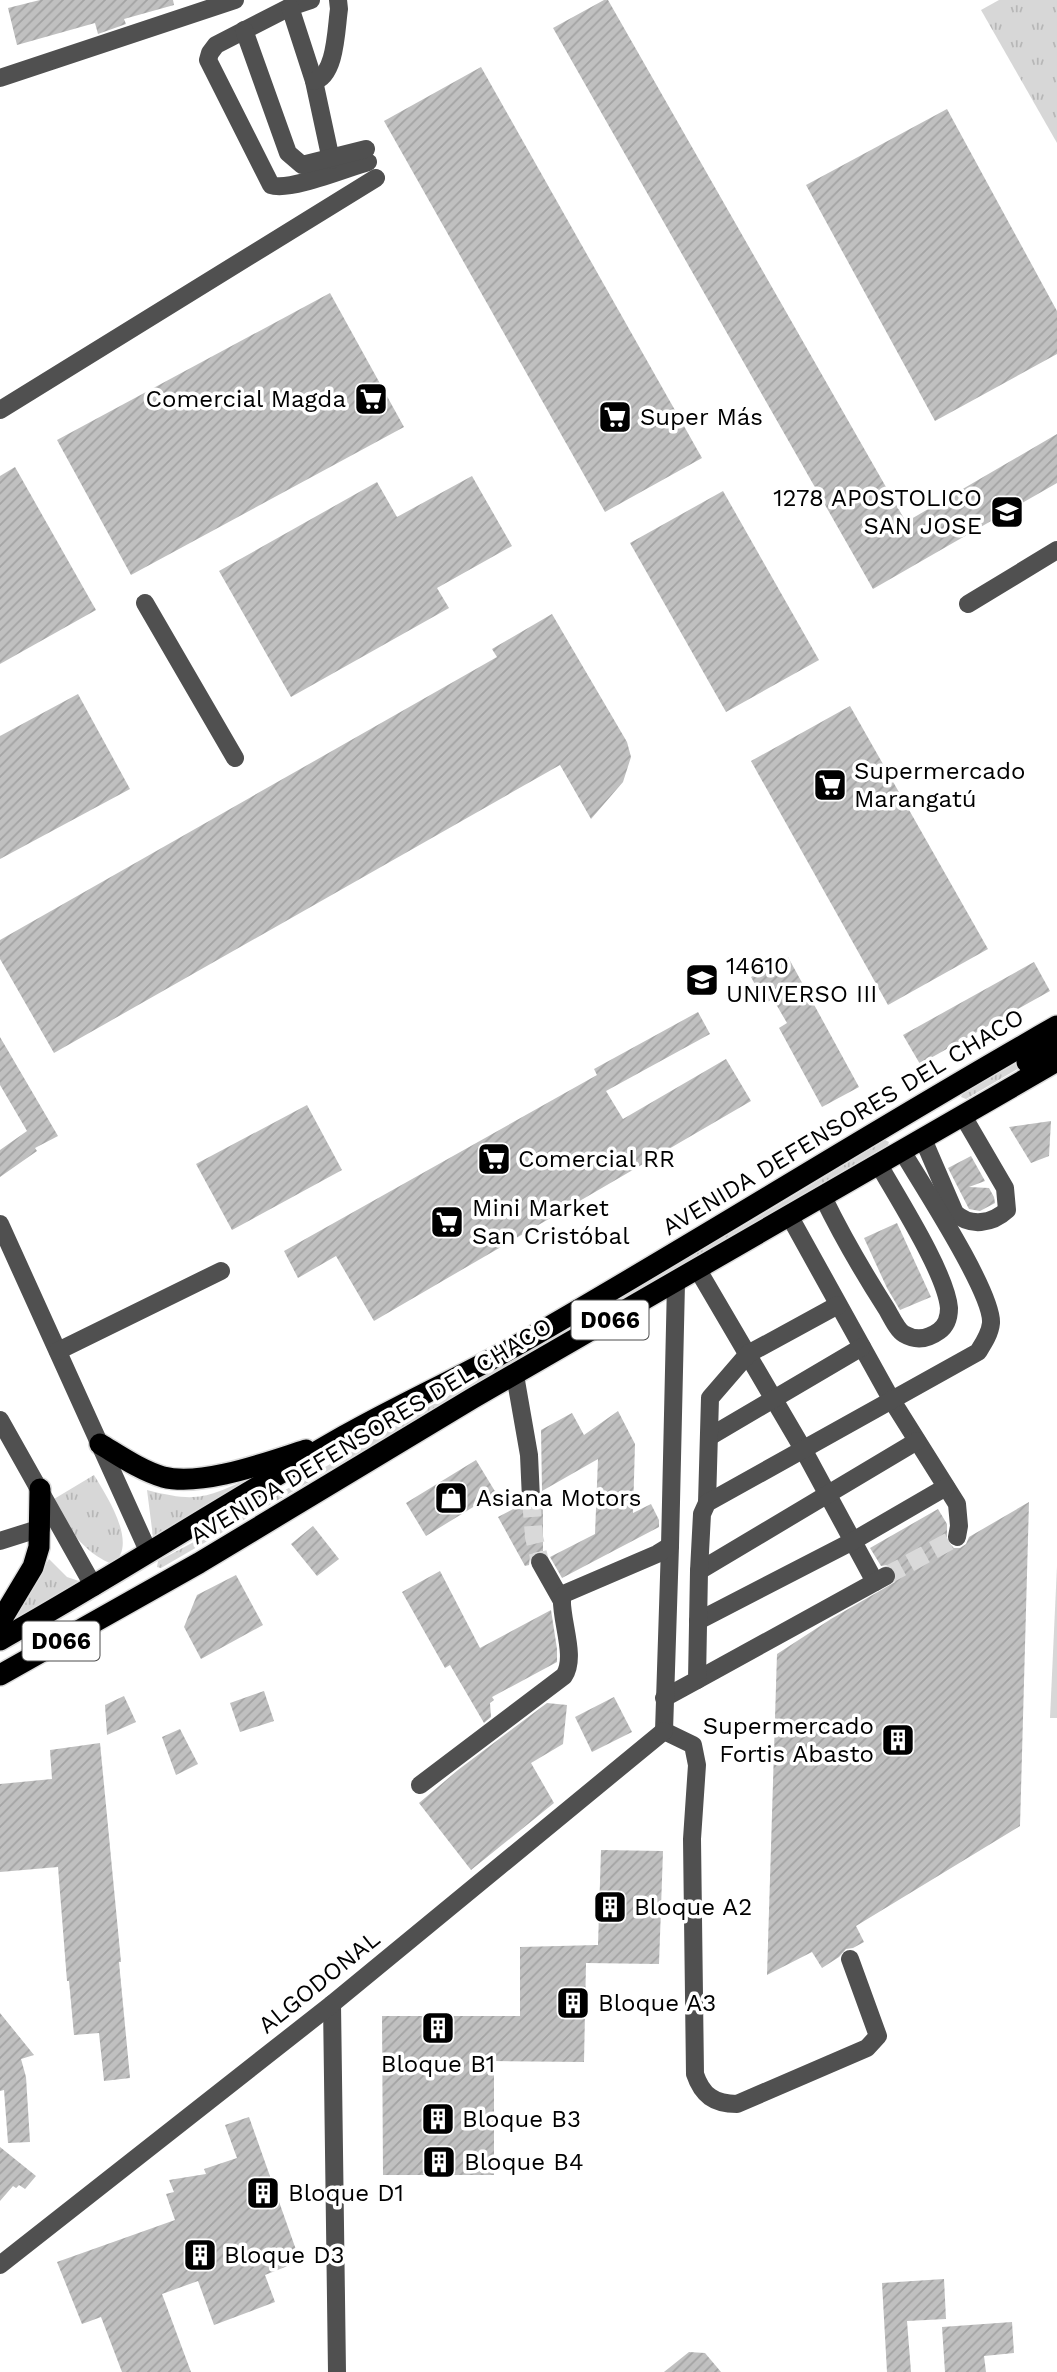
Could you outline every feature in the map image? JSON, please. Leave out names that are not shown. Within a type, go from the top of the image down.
[{"type":"highway","name":"AVENIDA DEFENSORES DEL CHACO","points":[[0,1675],[108,1598],[149,1553],[335,1442],[462,1377],[918,1120],[1057,1026]]},
{"type":"highway","points":[[783,1221],[791,1202],[918,1120],[942,1113],[1057,1044]]},
{"type":"highway","name":"AVENIDA DEFENSORES DEL CHACO","points":[[918,1120],[963,1116],[1057,1061]]},
{"type":"highway","name":"AVENIDA DEFENSORES DEL CHACO","points":[[0,1640],[199,1563],[514,1375],[902,1151],[918,1120]]},
{"type":"highway","points":[[100,1444],[143,1469],[164,1477],[186,1480],[210,1477],[335,1442]]},
{"type":"highway","points":[[0,1622],[33,1567],[41,1528],[40,1489]]},
{"type":"highway","points":[[0,1662],[108,1598]]},
{"type":"street","points":[[0,78],[235,0]]},
{"type":"street","points":[[244,30],[288,153],[302,165],[367,156],[294,185],[278,188],[271,185],[208,60],[216,45],[244,30],[290,7],[311,0]]},
{"type":"street","points":[[314,82],[329,70],[340,9],[338,0]]},
{"type":"street","points":[[290,7],[314,82],[331,159]]},
{"type":"street","points":[[0,410],[376,178]]},
{"type":"street","points":[[968,604],[1057,550]]},
{"type":"street","points":[[145,603],[235,758]]},
{"type":"street","points":[[918,1120],[955,1213],[973,1223],[987,1222],[1006,1210],[1005,1188],[963,1116]]},
{"type":"street","points":[[707,1503],[978,1352],[986,1338],[991,1322],[979,1282],[902,1151]]},
{"type":"street","points":[[822,1197],[851,1254],[902,1333],[918,1339],[928,1338],[947,1321],[949,1307],[942,1284],[879,1165]]},
{"type":"street","points":[[908,1218],[934,1205]]},
{"type":"street","points":[[783,1221],[838,1305],[891,1399],[957,1504],[957,1537]]},
{"type":"street","points":[[0,1224],[149,1553]]},
{"type":"street","points":[[664,1699],[881,1579],[853,1541],[803,1449],[698,1270]]},
{"type":"street","points":[[58,1351],[221,1271]]},
{"type":"street","points":[[676,1283],[664,1731],[693,1745],[697,1765],[692,1839],[695,2074],[700,2088],[710,2098],[725,2104],[737,2104],[867,2048],[873,2043],[878,2036],[850,1959]]},
{"type":"street","points":[[697,1680],[699,1571],[702,1514],[707,1503],[710,1398],[748,1354],[838,1305]]},
{"type":"street","points":[[709,1437],[862,1347]]},
{"type":"street","points":[[514,1375],[529,1455],[531,1499]]},
{"type":"street","points":[[0,1420],[108,1598]]},
{"type":"street","points":[[699,1571],[917,1441]]},
{"type":"street","points":[[698,1621],[853,1541],[946,1487]]},
{"type":"street","points":[[0,1541],[41,1528]]},
{"type":"street","points":[[562,1601],[566,1593],[670,1546]]},
{"type":"street","points":[[420,1785],[564,1676],[569,1662],[562,1601],[540,1562]]},
{"type":"street","name":"ALGODONAL","points":[[0,2265],[332,2004],[664,1731]]},
{"type":"street","points":[[332,2004],[337,2372]]},
{"type":"green space","points":[[999,0],[1057,0],[1057,143],[981,10]]},
{"type":"green space","points":[[1057,1040],[1057,1046],[966,1099],[961,1097],[963,1093]]},
{"type":"green space","points":[[885,1140],[889,1142],[888,1145],[161,1568],[157,1567],[158,1561],[753,1220]]},
{"type":"green space","points":[[94,1475],[112,1507],[122,1533],[120,1556],[112,1564],[84,1546],[49,1502]]},
{"type":"green space","points":[[252,1477],[264,1477],[153,1537],[147,1490],[178,1496],[201,1496]]},
{"type":"green space","points":[[49,1559],[67,1577],[79,1581],[9,1624]]},
{"type":"green space","points":[[1057,1566],[1057,1718],[1050,1718]]},
{"type":"building","points":[[40,0],[173,0],[174,5],[124,19],[126,24],[98,34],[95,23],[17,45],[8,8]]},
{"type":"building","points":[[608,0],[906,522],[1057,434],[1057,483],[873,589],[553,28]]},
{"type":"building","points":[[481,67],[702,458],[605,512],[384,121]]},
{"type":"building","points":[[947,109],[1057,311],[1057,354],[935,421],[806,185]]},
{"type":"building","points":[[330,293],[404,427],[131,575],[57,440]]},
{"type":"building","points":[[15,467],[96,610],[0,664],[0,476]]},
{"type":"building","points":[[472,476],[512,546],[437,588],[449,608],[291,697],[219,571],[377,482],[397,517]]},
{"type":"building","points":[[723,491],[819,660],[726,712],[630,543]]},
{"type":"building","points":[[552,614],[627,742],[631,757],[623,782],[591,819],[560,765],[54,1053],[0,959],[0,940],[497,657],[492,649]]},
{"type":"building","points":[[78,694],[130,789],[0,859],[0,736]]},
{"type":"building","points":[[850,706],[988,949],[888,1005],[751,761]]},
{"type":"building","points":[[788,957],[859,1087],[822,1107],[779,1028],[787,1023],[773,999],[765,1003],[751,977]]},
{"type":"building","points":[[1034,962],[1050,991],[920,1064],[903,1035]]},
{"type":"building","points":[[698,1012],[710,1034],[606,1091],[623,1119],[726,1059],[751,1101],[374,1321],[336,1256],[298,1278],[284,1251],[597,1075],[594,1069]]},
{"type":"building","points":[[0,1037],[58,1136],[35,1148],[37,1151],[0,1177],[0,1150],[27,1131],[0,1085]]},
{"type":"building","points":[[307,1105],[342,1170],[232,1230],[196,1164]]},
{"type":"building","points":[[1051,1121],[1049,1156],[1031,1163],[1009,1127]]},
{"type":"building","points":[[971,1156],[985,1181],[969,1187],[989,1188],[995,1203],[980,1211],[969,1209],[948,1168]]},
{"type":"building","points":[[897,1223],[931,1297],[900,1310],[864,1238]]},
{"type":"building","points":[[618,1411],[635,1444],[633,1513],[651,1504],[659,1520],[659,1527],[562,1578],[550,1557],[595,1534],[598,1459],[542,1491],[541,1430],[572,1413],[584,1435]]},
{"type":"building","name":"Asiana Motors","points":[[476,1460],[496,1493],[426,1536],[406,1503]]},
{"type":"building","points":[[543,1493],[543,1551],[534,1553],[530,1557],[529,1565],[525,1566],[498,1517],[521,1505],[526,1509],[537,1509]]},
{"type":"building","name":"Supermercado Fortis Abasto","points":[[1029,1502],[1020,1826],[856,1926],[864,1942],[846,1949],[822,1968],[812,1952],[767,1975],[777,1654],[895,1582],[896,1570],[887,1565],[881,1566],[870,1548],[938,1509],[947,1524],[947,1541],[954,1548],[960,1548],[966,1544],[969,1537]]},
{"type":"building","points":[[313,1526],[339,1559],[317,1576],[291,1544]]},
{"type":"building","points":[[440,1571],[480,1648],[551,1610],[557,1662],[492,1697],[494,1700],[490,1703],[491,1717],[484,1723],[450,1665],[445,1668],[402,1592]]},
{"type":"building","points":[[236,1575],[263,1625],[201,1659],[184,1627],[197,1595]]},
{"type":"building","points":[[264,1691],[274,1721],[240,1732],[230,1703]]},
{"type":"building","points":[[124,1696],[136,1722],[107,1735],[105,1705]]},
{"type":"building","points":[[614,1697],[632,1732],[592,1752],[575,1717]]},
{"type":"building","points":[[547,1703],[567,1705],[563,1744],[531,1763],[554,1803],[471,1870],[419,1803]]},
{"type":"building","points":[[180,1729],[198,1764],[176,1775],[162,1737]]},
{"type":"building","points":[[100,1743],[130,2078],[104,2081],[99,2033],[74,2035],[58,1867],[0,1872],[0,1784],[52,1779],[50,1750]]},
{"type":"building","points":[[601,1850],[663,1851],[659,1964],[586,1963],[584,2062],[494,2061],[494,2175],[383,2175],[382,2016],[520,2016],[520,1947],[598,1945]]},
{"type":"building","points":[[0,2013],[34,2055],[21,2059],[26,2077],[30,2142],[8,2143],[4,2090],[0,2091]]},
{"type":"building","points":[[249,2117],[300,2261],[265,2275],[275,2302],[214,2325],[198,2281],[162,2294],[191,2372],[122,2372],[101,2317],[82,2324],[57,2262],[175,2220],[166,2194],[174,2192],[169,2180],[206,2174],[204,2169],[237,2158],[225,2125]]},
{"type":"building","points":[[0,2147],[36,2176],[25,2189],[19,2185],[16,2188],[13,2186],[0,2201]]},
{"type":"building","points":[[944,2279],[946,2319],[907,2321],[911,2372],[887,2372],[882,2283]]},
{"type":"building","points":[[1012,2322],[1014,2353],[984,2356],[986,2372],[945,2372],[942,2327]]},
{"type":"building","points":[[689,2352],[705,2353],[721,2372],[664,2372]]},
{"type":"tunnel","points":[[531,1499],[534,1537],[540,1562]]},
{"type":"tunnel","points":[[886,1576],[957,1537]]},
{"type":"place","name":"Comercial Magda","points":[[371,399]]},
{"type":"place","name":"Super Más","points":[[615,417]]},
{"type":"place","name":"1278 APOSTOLICO SAN JOSE","points":[[1007,512]]},
{"type":"place","name":"Supermercado Marangatú","points":[[830,785]]},
{"type":"place","name":"14610 UNIVERSO III","points":[[702,980]]},
{"type":"place","name":"Comercial RR","points":[[494,1159]]},
{"type":"place","name":"Mini Market San Cristóbal","points":[[447,1222]]},
{"type":"place","name":"Asiana Motors","points":[[451,1498]]},
{"type":"place","name":"Supermercado Fortis Abasto","points":[[898,1740]]},
{"type":"place","name":"Bloque A2","points":[[610,1907]]},
{"type":"place","name":"Bloque A3","points":[[573,2003]]},
{"type":"place","name":"Bloque B1","points":[[438,2028]]},
{"type":"place","name":"Bloque B3","points":[[438,2119]]},
{"type":"place","name":"Bloque B4","points":[[439,2162]]},
{"type":"place","name":"Bloque D1","points":[[263,2193]]},
{"type":"place","name":"Bloque D3","points":[[200,2255]]}]
